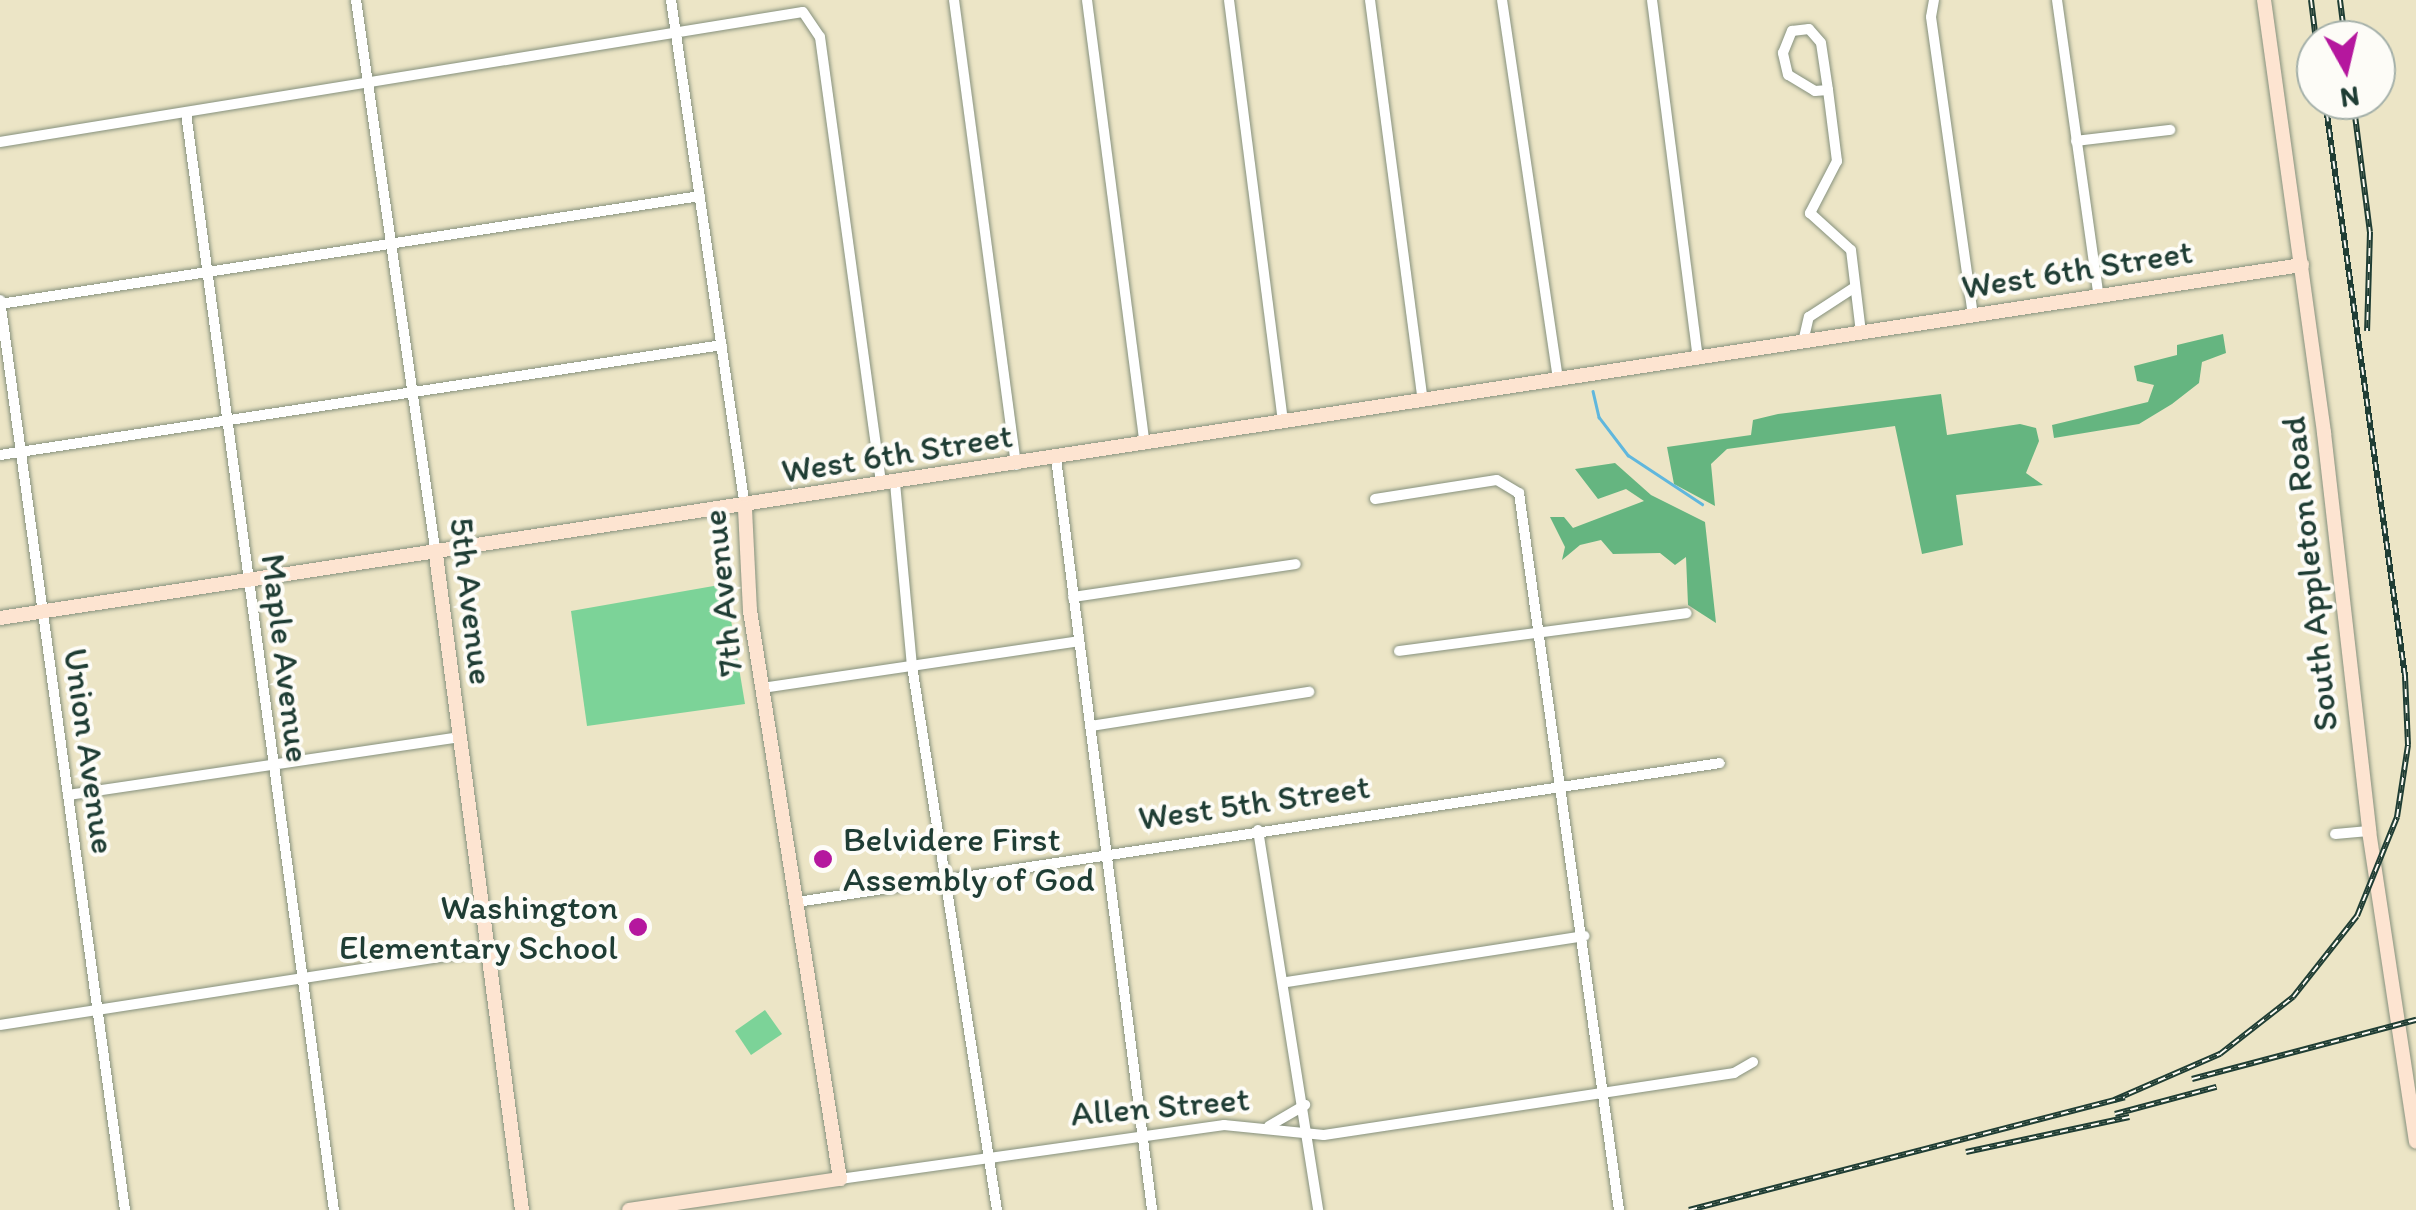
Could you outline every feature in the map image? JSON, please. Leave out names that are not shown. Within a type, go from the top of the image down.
[{"type":"street","name":"5th Avenue","points":[[356,0],[436,555],[522,1210]]},
{"type":"street","name":"7th Avenue","points":[[672,0],[744,507],[762,688],[840,1179]]},
{"type":"street","points":[[954,0],[1016,464]]},
{"type":"street","points":[[1087,0],[1146,444]]},
{"type":"street","points":[[1229,0],[1283,423]]},
{"type":"street","points":[[1370,0],[1423,400]]},
{"type":"street","points":[[1502,0],[1558,379]]},
{"type":"street","points":[[1652,0],[1698,359]]},
{"type":"street","points":[[1934,0],[1931,17],[1973,315]]},
{"type":"street","points":[[2057,0],[2099,296]]},
{"type":"street","name":"South Appleton Road","points":[[2264,0],[2302,265],[2369,831],[2416,1141]]},
{"type":"street","points":[[0,142],[369,85],[782,13],[812,18],[820,37],[997,1210]]},
{"type":"street","points":[[1828,90],[1815,91],[1788,74],[1783,53],[1792,30],[1809,29],[1819,37],[1828,90],[1838,162],[1810,213],[1851,250],[1860,333]]},
{"type":"street","name":"Maple Avenue","points":[[186,113],[334,1210]]},
{"type":"street","points":[[2076,141],[2170,130]]},
{"type":"street","points":[[0,302],[700,196]]},
{"type":"street","name":"West 6th Street","points":[[0,618],[436,555],[2302,265]]},
{"type":"street","points":[[1803,342],[1809,317],[1855,287]]},
{"type":"street","name":"Union Avenue","points":[[0,302],[125,1210]]},
{"type":"street","points":[[0,455],[722,345]]},
{"type":"street","points":[[1056,458],[1152,1210]]},
{"type":"street","points":[[1375,500],[1497,480],[1519,493],[1620,1210]]},
{"type":"street","points":[[1072,597],[1296,564]]},
{"type":"street","points":[[1398,651],[1688,613]]},
{"type":"street","points":[[762,688],[1079,640]]},
{"type":"street","points":[[1091,726],[1309,692]]},
{"type":"street","points":[[68,795],[459,738]]},
{"type":"street","name":"West 5th Street","points":[[797,902],[1720,763]]},
{"type":"street","points":[[1258,830],[1311,1132],[1318,1210]]},
{"type":"street","points":[[2335,834],[2369,831]]},
{"type":"street","points":[[1286,982],[1584,936]]},
{"type":"street","points":[[0,1024],[486,950]]},
{"type":"street","name":"Allen Street","points":[[629,1210],[1144,1134],[1269,1126],[1311,1132],[1734,1073],[1753,1062]]},
{"type":"street","points":[[1269,1126],[1305,1105]]},
{"type":"green space","points":[[2223,334],[2226,353],[2202,362],[2199,383],[2172,404],[2139,424],[2054,438],[2052,425],[2148,402],[2154,385],[2137,381],[2134,366],[2177,355],[2177,345]]},
{"type":"green space","points":[[1941,394],[1947,435],[2020,424],[2036,428],[2039,441],[2026,473],[2043,485],[1956,495],[1963,545],[1922,554],[1895,426],[1727,449],[1711,464],[1715,506],[1674,484],[1667,447],[1751,435],[1753,420],[1778,414]]},
{"type":"green space","points":[[1615,463],[1651,495],[1705,522],[1716,623],[1688,605],[1686,557],[1675,565],[1660,553],[1613,554],[1601,540],[1580,545],[1562,560],[1565,547],[1550,517],[1564,517],[1573,528],[1644,501],[1626,489],[1598,499],[1575,469]]},
{"type":"green space","points":[[725,584],[745,704],[587,726],[571,611]]},
{"type":"green space","points":[[765,1010],[782,1034],[751,1055],[735,1031]]},
{"type":"waterway","points":[[1593,391],[1599,417],[1628,455],[1702,504]]},
{"type":"railway","points":[[2311,0],[2314,20]]},
{"type":"railway","points":[[2340,0],[2342,20]]},
{"type":"railway","points":[[2114,1100],[2220,1054],[2293,997],[2357,916],[2397,817],[2408,745],[2405,676],[2328,120]]},
{"type":"railway","points":[[2356,120],[2370,232],[2367,331]]},
{"type":"railway","points":[[2192,1079],[2416,1020]]},
{"type":"railway","points":[[2115,1114],[2216,1087]]},
{"type":"railway","points":[[1689,1210],[2125,1097]]},
{"type":"railway","points":[[1966,1152],[2129,1117]]},
{"type":"place","name":"Belvidere First Assembly of God","points":[[823,859]]},
{"type":"place","name":"Washington Elementary School","points":[[638,927]]}]
